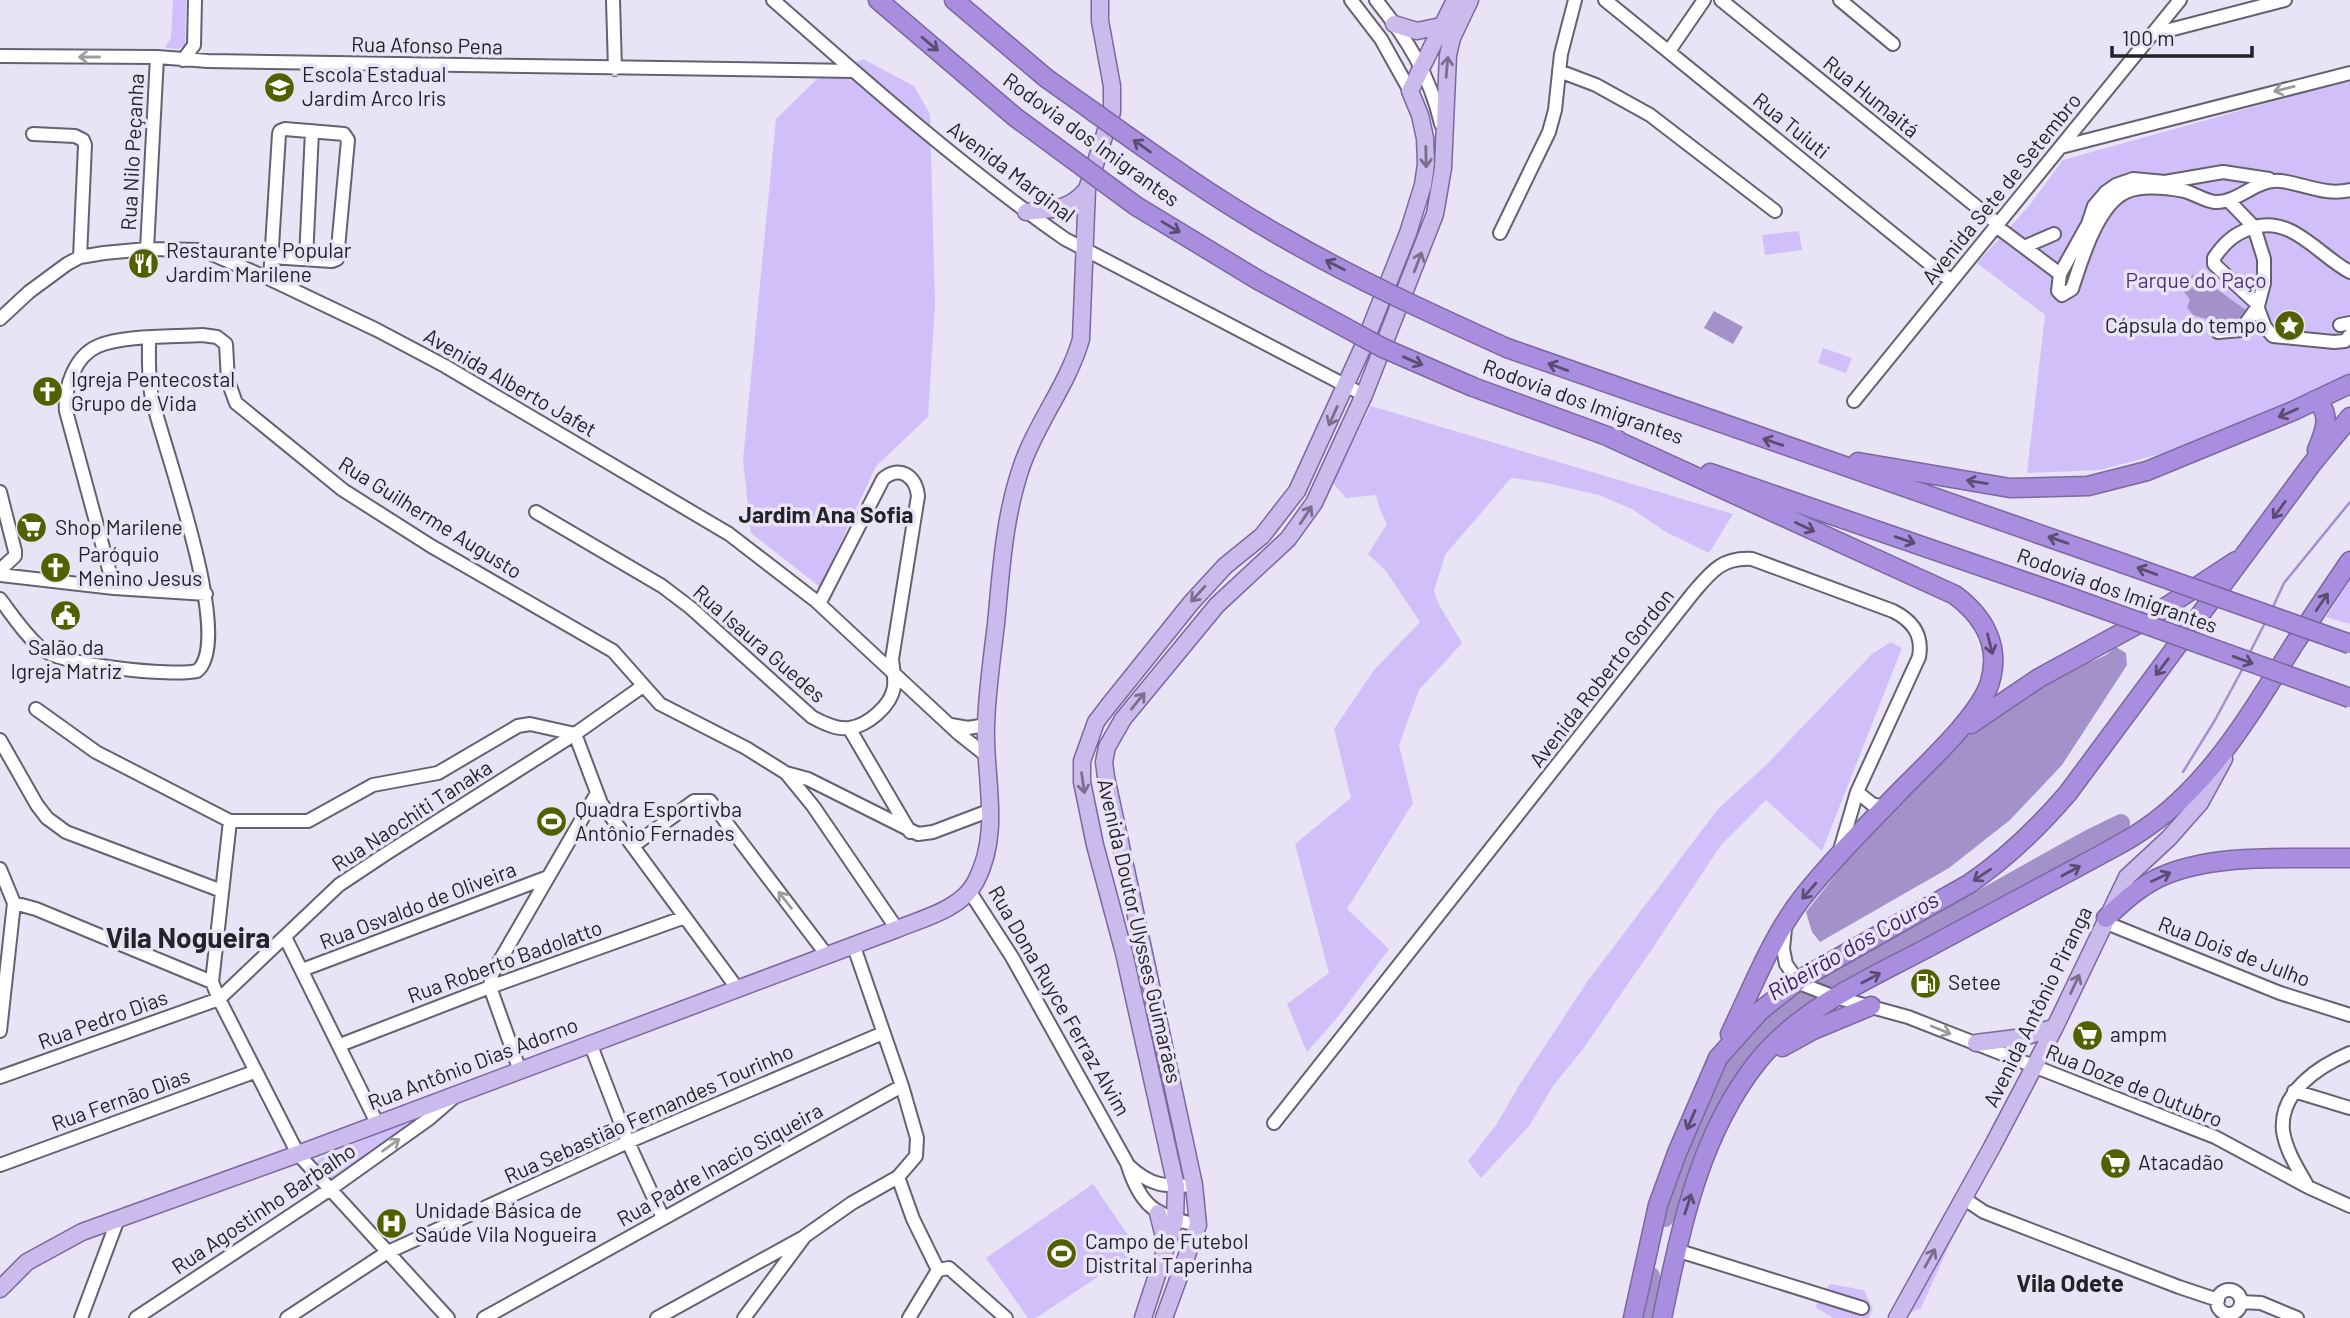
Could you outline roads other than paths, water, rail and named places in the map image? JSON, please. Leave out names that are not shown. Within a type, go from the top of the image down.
[{"type":"highway","name":"Rodovia dos Imigrantes","points":[[878,0],[1016,117],[1136,206],[1258,280],[1383,348],[1473,387],[1609,437],[2064,595],[2350,698]]},
{"type":"highway","name":"Rodovia dos Imigrantes","points":[[954,0],[1046,78],[1167,163],[1285,239],[1410,303],[1507,348],[2350,644]]},
{"type":"highway","points":[[1798,451],[2010,488],[2088,486],[2147,471],[2251,430],[2350,384]]},
{"type":"highway","points":[[2311,465],[2323,437],[2326,420],[2325,411],[2315,400]]},
{"type":"highway","points":[[1718,1058],[1760,1011],[1802,982],[1969,884],[2019,846],[2068,793],[2311,465],[2350,417]]},
{"type":"highway","points":[[1609,437],[1955,595],[1981,619],[1989,634],[1993,652],[1993,670],[1983,698],[1939,751],[1884,807],[1802,899],[1786,923],[1718,1058],[1677,1153],[1658,1205],[1633,1318]]},
{"type":"highway","points":[[1939,751],[2012,694],[2148,618],[2247,554]]},
{"type":"highway","points":[[1662,1318],[1684,1214],[1699,1171],[1721,1122],[1756,1064],[1785,1033],[1832,995],[2133,837],[2189,791],[2240,732],[2350,561]]},
{"type":"highway","points":[[2105,920],[2137,891],[2156,879],[2192,866],[2259,860],[2350,858]]},
{"type":"highway","points":[[1756,1064],[1813,1030],[1871,1006]]},
{"type":"main road","name":"Rua Dona Ruyce Ferraz Alvim","points":[[970,892],[988,851],[992,810],[986,725],[1006,532],[1021,470],[1031,442],[1076,358],[1081,339],[1087,189],[1112,112],[1112,86],[1100,21],[1100,0]]},
{"type":"main road","points":[[1410,91],[1455,0]]},
{"type":"main road","name":"Avenida Doutor Ulysses Guimarães","points":[[1164,1318],[1198,1225],[1194,1185],[1105,777],[1107,747],[1123,719],[1217,605],[1277,550],[1302,522],[1314,503],[1364,394],[1435,214],[1442,179],[1448,55],[1470,0]]},
{"type":"main road","points":[[1394,23],[1418,31],[1441,26]]},
{"type":"main road","name":"Avenida Doutor Ulysses Guimarães","points":[[1143,1318],[1175,1220],[1124,953],[1095,845],[1081,772],[1087,742],[1096,722],[1191,603],[1220,571],[1277,520],[1297,491],[1346,386],[1408,233],[1423,185],[1426,164],[1425,138],[1420,115],[1410,91]]},
{"type":"main road","points":[[1026,212],[1065,207],[1077,200],[1087,189]]},
{"type":"main road","points":[[1277,550],[1267,547],[1266,540],[1294,503],[1297,491]]},
{"type":"main road","points":[[1217,605],[1220,593],[1257,560],[1257,553],[1248,548]]},
{"type":"main road","name":"Avenida Antônio Piranga","points":[[1897,1318],[2055,1027],[2127,877],[2169,838],[2200,803],[2240,732]]},
{"type":"main road","points":[[1095,845],[1110,867],[1120,899],[1133,906]]},
{"type":"main road","name":"Rua Antônio Dias Adorno","points":[[0,1289],[27,1262],[51,1247],[118,1219],[417,1110],[590,1042],[897,929],[954,904],[970,892]]},
{"type":"main road","points":[[1976,1043],[2024,1037],[2055,1027]]},
{"type":"main road","points":[[1155,1210],[1166,1246]]},
{"type":"street","points":[[183,60],[194,45],[195,0]]},
{"type":"street","points":[[203,0],[203,45],[208,61]]},
{"type":"street","points":[[613,0],[615,69]]},
{"type":"street","name":"Avenida Marginal","points":[[773,0],[854,71],[1026,212],[1065,239],[1364,394]]},
{"type":"street","points":[[1351,0],[1381,39],[1410,91]]},
{"type":"street","name":"Avenida Doutor Ulysses Guimarães","points":[[1376,0],[1423,68],[1435,99],[1443,135]]},
{"type":"street","points":[[1500,233],[1549,132],[1574,0]]},
{"type":"street","name":"Rua Tuiuti","points":[[1605,0],[1951,281]]},
{"type":"street","points":[[1669,51],[1704,0]]},
{"type":"street","name":"Rua Humaitá","points":[[1721,0],[2060,274],[2058,291],[2062,295],[2072,289],[2087,246],[2106,211],[2124,193],[2139,188],[2185,191]]},
{"type":"street","points":[[1840,0],[1893,44]]},
{"type":"street","name":"Avenida Sete de Setembro","points":[[1854,401],[2180,0]]},
{"type":"street","points":[[2153,34],[2285,0]]},
{"type":"street","name":"Rua Afonso Pena","points":[[0,56],[157,57],[208,61],[615,69],[854,71]]},
{"type":"street","name":"Rua Nilo Peçanha","points":[[147,249],[157,57]]},
{"type":"street","points":[[1559,71],[1596,85],[1650,116],[1775,211]]},
{"type":"street","points":[[2061,147],[2350,73]]},
{"type":"street","points":[[270,279],[271,257],[280,131],[344,134],[348,140],[337,259],[332,261],[271,257]]},
{"type":"street","points":[[306,259],[312,131]]},
{"type":"street","points":[[33,134],[75,136],[83,140],[85,145],[80,257]]},
{"type":"street","points":[[2060,274],[2088,224],[2094,206],[2116,185],[2133,179],[2165,182],[2223,172],[2317,190],[2350,190]]},
{"type":"street","points":[[2202,174],[2185,191],[2215,202],[2228,200],[2264,182],[2280,181]]},
{"type":"street","points":[[2218,332],[2241,330],[2258,306],[2264,283],[2264,258],[2254,227],[2228,200]]},
{"type":"street","points":[[2348,339],[2334,342],[2273,336],[2264,327],[2258,306],[2239,284],[2214,264],[2214,258],[2237,233],[2273,224],[2287,227],[2350,272]]},
{"type":"street","points":[[2024,247],[2054,234]]},
{"type":"street","name":"Avenida Alberto Jafet","points":[[0,319],[47,277],[80,257],[147,249],[202,250],[270,279],[445,366],[729,534],[819,604],[987,756]]},
{"type":"street","name":"Rua Guilherme Augusto","points":[[149,339],[202,335],[217,337],[226,344],[228,381],[236,403],[336,485],[432,546],[613,651],[622,658],[643,686]]},
{"type":"street","points":[[0,599],[42,650],[54,657],[131,669],[191,672],[200,669],[206,660],[206,594],[151,396],[149,339],[106,344],[89,352],[79,362],[66,390],[66,411],[114,588]]},
{"type":"street","points":[[819,604],[883,479],[893,473],[906,474],[915,481],[918,496],[892,659],[895,684],[884,707],[872,717],[849,728],[910,832]]},
{"type":"street","points":[[0,492],[15,546],[15,556],[36,579]]},
{"type":"street","name":"Rua Isaura Guedes","points":[[536,512],[662,586],[691,608],[803,711],[821,722],[849,728]]},
{"type":"street","points":[[0,573],[15,556]]},
{"type":"street","name":"Avenida Roberto Gordon","points":[[1274,1123],[1693,593],[1720,565],[1731,559],[1752,559],[1775,566],[1903,616],[1918,634],[1921,645],[1919,657],[1857,792],[1838,858]]},
{"type":"street","points":[[0,573],[114,588],[206,594]]},
{"type":"street","points":[[643,686],[653,698],[674,712],[746,748],[786,773],[808,779],[910,832],[933,832],[992,810]]},
{"type":"street","name":"Rua Naochiti Tanaka","points":[[219,999],[339,885],[575,734],[643,686]]},
{"type":"street","points":[[36,709],[89,748],[230,821],[308,821],[373,785],[438,773],[518,726],[530,724],[575,734],[597,793],[608,813],[737,988]]},
{"type":"street","points":[[951,724],[968,728],[986,725]]},
{"type":"street","points":[[0,740],[37,805],[47,818],[66,832],[222,891]]},
{"type":"street","points":[[786,773],[813,806],[897,929]]},
{"type":"street","points":[[813,806],[833,791]]},
{"type":"street","points":[[1857,792],[1872,804],[1884,807]]},
{"type":"street","points":[[520,1071],[490,987],[492,974],[597,793]]},
{"type":"street","points":[[633,846],[694,801],[710,801],[826,954]]},
{"type":"street","points":[[230,821],[212,982],[219,999],[298,1154],[448,1318]]},
{"type":"street","points":[[0,869],[14,903],[0,1031]]},
{"type":"street","name":"Rua Osvaldo de Oliveira","points":[[302,970],[548,877]]},
{"type":"street","name":"Rua Dona Ruyce Ferraz Alvim","points":[[970,892],[1012,957],[1127,1163],[1134,1188],[1155,1210]]},
{"type":"street","points":[[14,903],[36,909],[212,982]]},
{"type":"street","name":"Rua Roberto Badolatto","points":[[340,1045],[490,987],[685,917]]},
{"type":"street","name":"Rua Dois de Julho","points":[[2105,920],[2280,993],[2350,1015]]},
{"type":"street","points":[[1786,923],[1783,949],[1786,964],[1802,982]]},
{"type":"street","points":[[285,937],[377,1124]]},
{"type":"street","points":[[657,1318],[805,1236],[852,1203],[898,1177],[911,1164],[918,1147],[902,1086],[853,944]]},
{"type":"street","name":"Rua Doze de Outubro","points":[[1802,982],[1832,995],[1908,1017],[2215,1137],[2308,1187],[2350,1206]]},
{"type":"street","name":"Rua Pedro Dias","points":[[0,1077],[219,999]]},
{"type":"street","name":"Rua Sebastião Fernandes Tourinho","points":[[287,1318],[386,1253],[628,1142],[883,1033]]},
{"type":"street","points":[[590,1042],[628,1142],[663,1218]]},
{"type":"street","points":[[2308,1187],[2286,1145],[2283,1129],[2285,1114],[2294,1091],[2322,1067],[2350,1053]]},
{"type":"street","name":"Rua Fernão Dias","points":[[0,1165],[254,1072]]},
{"type":"street","name":"Rua Padre Inacio Siqueira","points":[[484,1318],[902,1086]]},
{"type":"street","points":[[2294,1091],[2350,1108]]},
{"type":"street","name":"Rua Agostinho Barbalho","points":[[136,1318],[329,1190],[459,1093]]},
{"type":"street","points":[[413,1129],[417,1110]]},
{"type":"street","name":"Rua Dona Ruyce Ferraz Alvim","points":[[1127,1163],[1142,1178],[1168,1185]]},
{"type":"street","points":[[898,1177],[913,1219],[938,1270]]},
{"type":"street","points":[[1194,1185],[1168,1185],[1154,1194],[1155,1210],[1175,1220],[1198,1225]]},
{"type":"street","points":[[1963,1198],[1983,1212],[2218,1300]]},
{"type":"street","points":[[80,1318],[118,1219]]},
{"type":"street","points":[[744,1318],[805,1236]]},
{"type":"street","points":[[1676,1250],[1862,1308]]},
{"type":"street","points":[[909,1318],[938,1270],[949,1268],[994,1313],[1006,1318]]},
{"type":"street","points":[[2228,1291],[2236,1292],[2241,1302],[2238,1310],[2227,1316],[2220,1310],[2218,1300],[2221,1293],[2228,1291]]},
{"type":"street","points":[[2241,1302],[2261,1303],[2297,1318]]},
{"type":"waterway","name":"Ribeirão dos Couros","points":[[2272,609],[2284,583],[2350,502]]},
{"type":"waterway","name":"Ribeirão dos Couros","points":[[2248,656],[2266,621]]},
{"type":"waterway","name":"Ribeirão dos Couros","points":[[2183,772],[2243,668]]},
{"type":"waterway","name":"Ribeirão dos Couros","points":[[1665,1218],[1691,1146],[1713,1098],[1740,1054],[1765,1027],[1793,1004],[2121,823]]},
{"type":"waterway","name":"Ribeirão dos Couros","points":[[1645,1318],[1651,1276]]},
{"type":"place","name":"Escola Estadual Jardim Arco Iris","points":[[279,87]]},
{"type":"place","name":"Restaurante Popular Jardim Marilene","points":[[143,263]]},
{"type":"place","name":"Cápsula do tempo","points":[[2290,326]]},
{"type":"place","name":"Igreja Pentecostal Grupo de Vida","points":[[48,392]]},
{"type":"place","name":"Shop Marilene","points":[[32,528]]},
{"type":"place","name":"Paróquio Menino Jesus","points":[[55,567]]},
{"type":"place","name":"Salão da Igreja Matriz","points":[[66,616]]},
{"type":"place","name":"Quadra Esportivba Antônio Fernades","points":[[552,822]]},
{"type":"place","name":"Setee","points":[[1925,983]]},
{"type":"place","name":"ampm","points":[[2087,1035]]},
{"type":"place","name":"Atacadão","points":[[2115,1163]]},
{"type":"place","name":"Unidade Básica de Saúde Vila Nogueira","points":[[392,1223]]},
{"type":"place","name":"Campo de Futebol Distrital Taperinha","points":[[1062,1254]]},
{"type":"district","name":"Jardim Ana Sofia","points":[[826,515]]},
{"type":"district","name":"Vila Nogueira","points":[[188,938]]},
{"type":"district","name":"Vila Odete","points":[[2070,1284]]},
{"type":"park label","name":"Parque do Paço","points":[[2196,281]]}]
